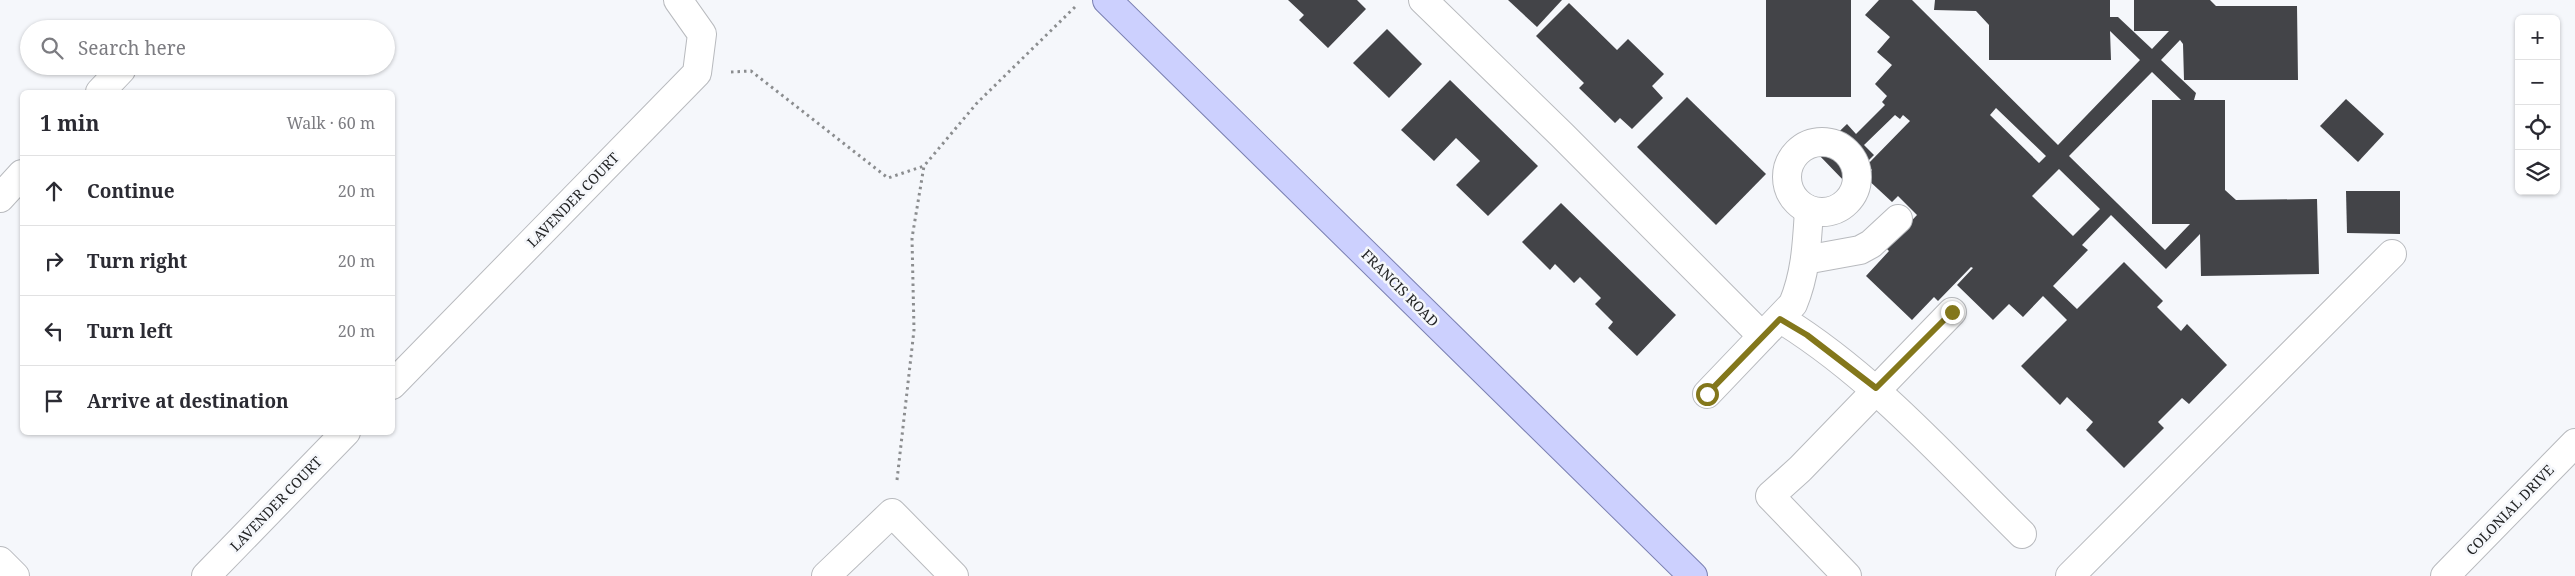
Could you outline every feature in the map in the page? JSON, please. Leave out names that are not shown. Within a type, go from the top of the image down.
[{"type":"main road","name":"FRANCIS ROAD","points":[[1107,0],[1693,576]]},
{"type":"street","points":[[678,0],[702,34],[696,73]]},
{"type":"street","points":[[1423,0],[1562,135],[1771,327],[1807,335],[1876,388],[2022,534]]},
{"type":"street","name":"LAVENDER COURT","points":[[395,382],[696,73]]},
{"type":"street","points":[[102,90],[116,75]]},
{"type":"street","points":[[0,198],[20,176]]},
{"type":"street","points":[[1707,394],[1792,304],[1799,288],[1805,260],[1809,210]]},
{"type":"street","points":[[1805,260],[1860,250],[1871,244],[1898,220]]},
{"type":"street","points":[[2070,576],[2392,254]]},
{"type":"street","points":[[1847,576],[1770,496],[1800,469],[1876,388],[1952,312]]},
{"type":"street","name":"LAVENDER COURT","points":[[206,576],[343,435]]},
{"type":"street","name":"COLONIAL DRIVE","points":[[2445,576],[2575,443]]},
{"type":"street","points":[[826,576],[892,513],[954,576]]},
{"type":"street","points":[[0,560],[15,576]]},
{"type":"path","points":[[892,513],[914,330],[912,238],[924,166],[977,103],[1082,0]]},
{"type":"path","points":[[696,73],[751,71],[888,178],[924,166]]},
{"type":"building","points":[[1288,0],[1357,0],[1366,9],[1328,48],[1299,20],[1304,15]]},
{"type":"building","points":[[1508,0],[1562,0],[1537,27]]},
{"type":"building","points":[[1766,0],[1851,0],[1851,97],[1766,97]]},
{"type":"building","points":[[1879,0],[1912,0],[2058,145],[2140,60],[2110,31],[2111,60],[1989,60],[1989,25],[1976,11],[1934,10],[1935,0],[2110,0],[2110,17],[2118,17],[2152,49],[2169,31],[2134,31],[2134,0],[2210,0],[2216,6],[2297,6],[2298,80],[2184,80],[2183,44],[2180,40],[2161,60],[2196,93],[2194,100],[2225,100],[2225,190],[2236,200],[2317,199],[2319,274],[2201,276],[2200,234],[2166,269],[2111,215],[2082,245],[2088,250],[2053,286],[2077,309],[2124,262],[2163,301],[2157,307],[2181,331],[2187,324],[2227,365],[2189,404],[2182,398],[2158,422],[2164,428],[2124,468],[2086,430],[2093,422],[2067,397],[2060,405],[2021,366],[2067,320],[2043,296],[2023,317],[2009,304],[1993,320],[1957,285],[1973,268],[1971,267],[1938,301],[1934,297],[1912,320],[1866,276],[1889,251],[1886,248],[1917,215],[1898,196],[1892,202],[1865,177],[1872,170],[1867,165],[1910,121],[1903,115],[1900,119],[1895,115],[1864,145],[1874,155],[1846,183],[1817,153],[1847,124],[1856,134],[1885,105],[1882,102],[1887,96],[1875,84],[1892,65],[1877,52],[1890,37],[1865,15]],"holes":[[[2152,72],[2181,100],[2152,100],[2152,224],[2190,224],[2165,250],[2069,156]],[[1996,108],[2046,156],[2039,163],[1990,115]],[[2059,169],[2100,209],[2073,236],[2032,196]]]},
{"type":"building","points":[[1569,3],[1617,50],[1628,39],[1664,74],[1652,86],[1663,98],[1632,129],[1620,118],[1615,123],[1579,88],[1584,83],[1536,36]]},
{"type":"building","points":[[1387,29],[1422,64],[1389,98],[1353,63]]},
{"type":"building","points":[[1450,80],[1538,166],[1488,216],[1456,185],[1480,161],[1456,138],[1434,161],[1401,130]]},
{"type":"building","points":[[1687,97],[1766,174],[1716,225],[1637,147]]},
{"type":"building","points":[[2346,99],[2384,134],[2358,162],[2320,126]]},
{"type":"building","points":[[2346,191],[2400,191],[2400,234],[2347,233]]},
{"type":"building","points":[[1561,203],[1676,315],[1637,356],[1608,328],[1613,322],[1595,304],[1601,298],[1580,277],[1574,283],[1555,264],[1550,270],[1522,242]]},
{"type":"route","points":[[1707,394],[1780,319],[1807,335],[1876,388],[1952,312]]}]
